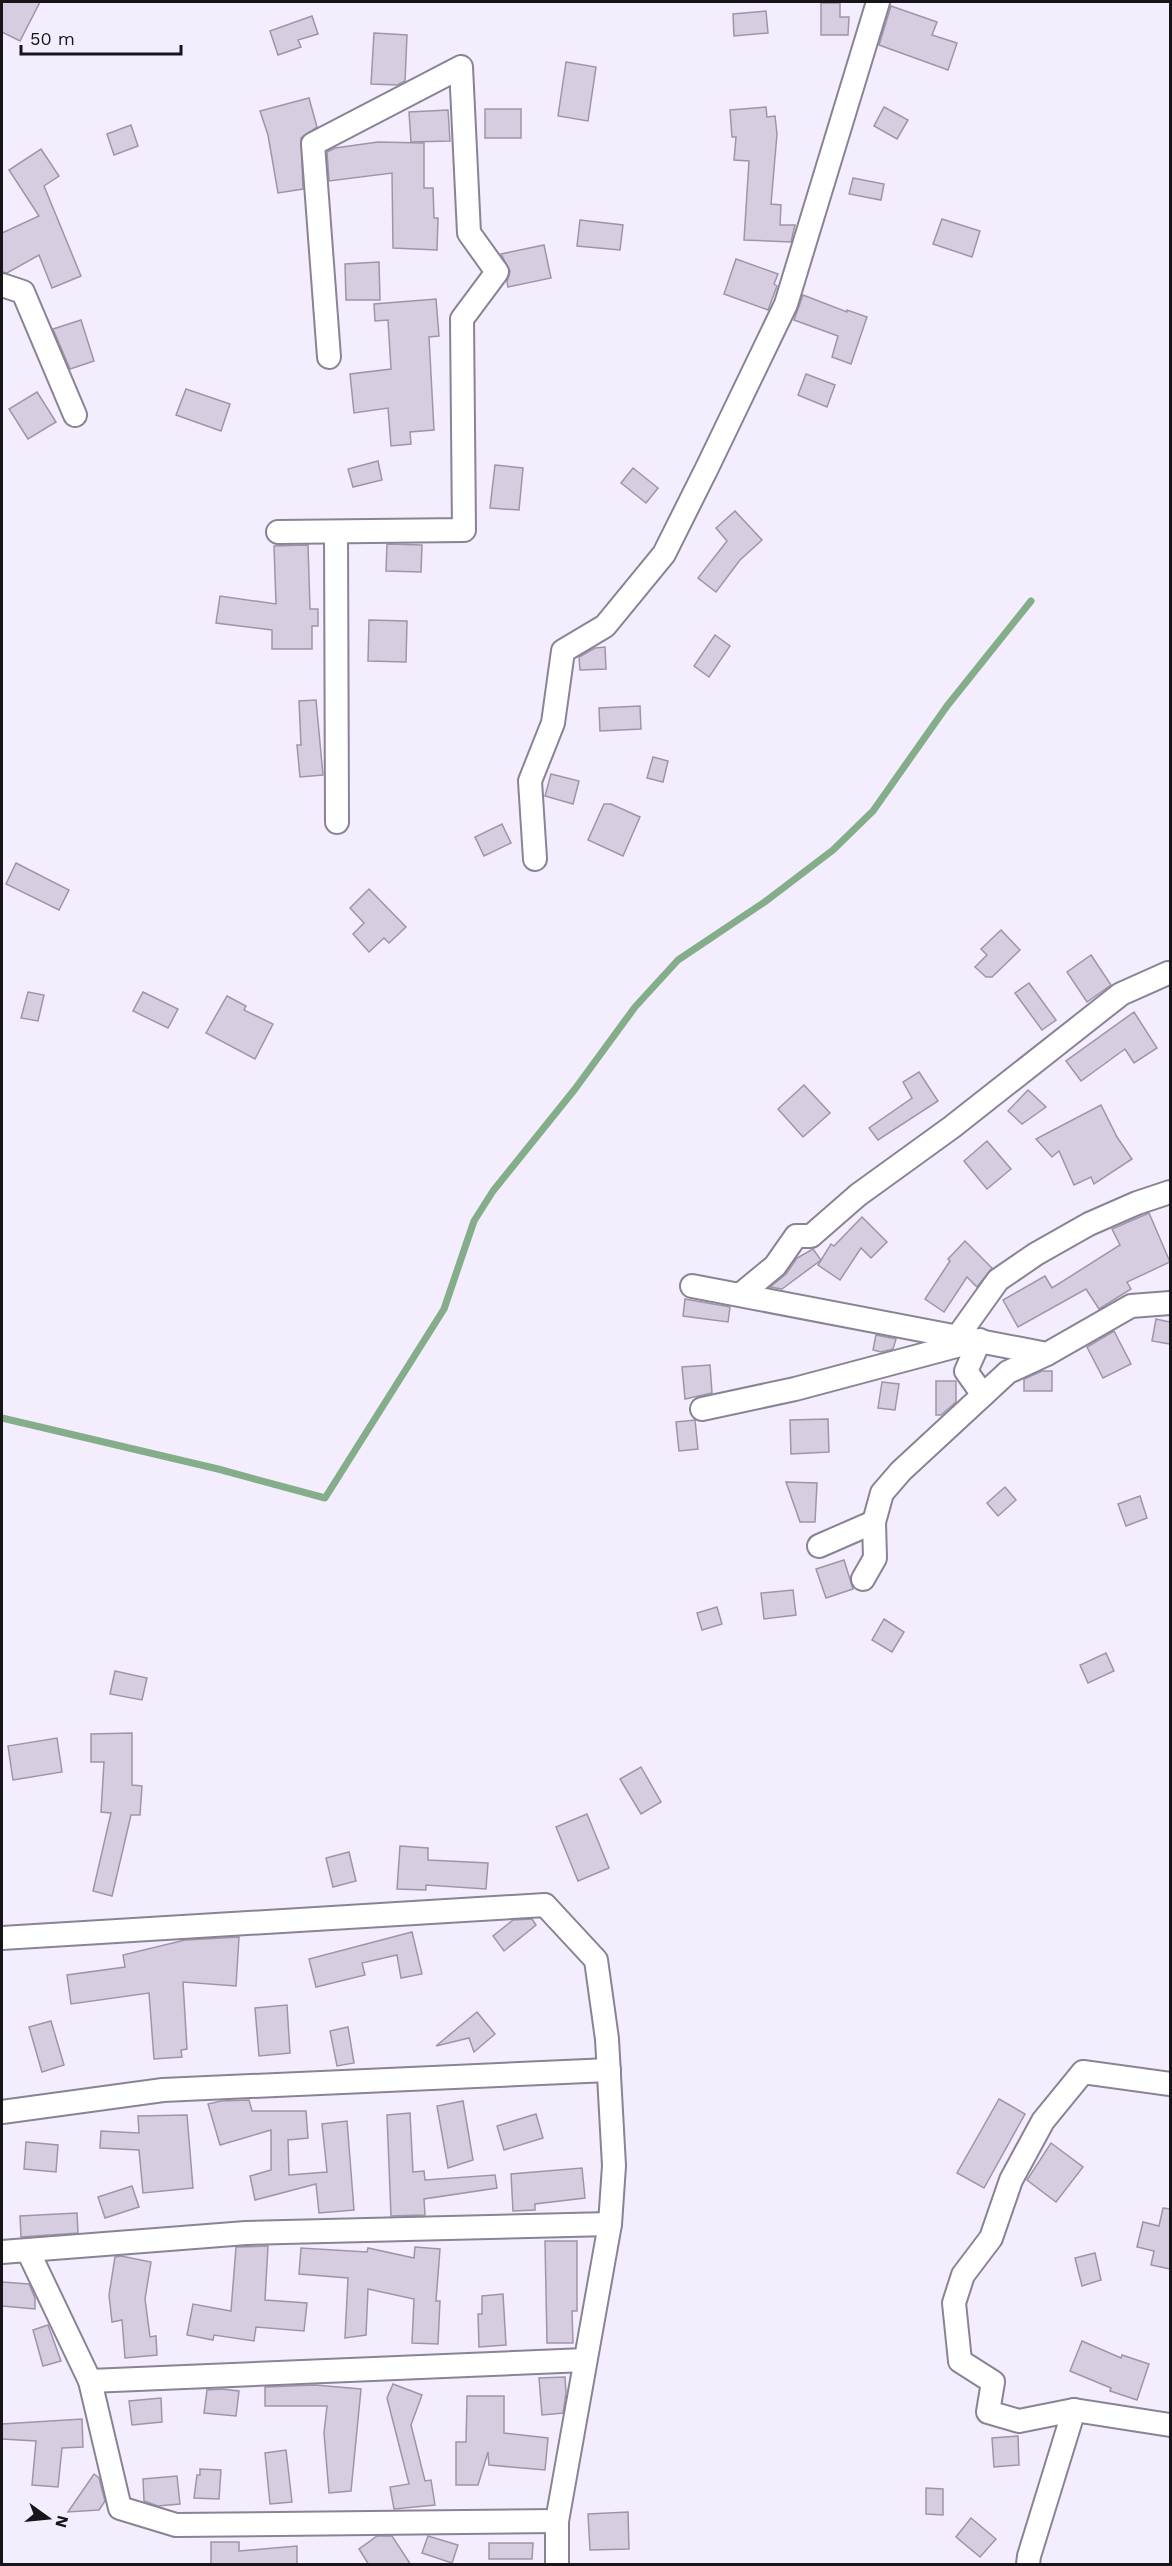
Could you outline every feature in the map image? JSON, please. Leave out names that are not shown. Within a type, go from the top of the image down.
[{"type":"street","points":[[535,859],[530,781],[553,723],[563,651],[605,626],[664,554],[712,458],[786,304],[879,2]]},
{"type":"street","points":[[278,532],[464,530],[462,319],[497,272],[469,233],[460,67],[313,144],[329,357]]},
{"type":"street","points":[[2,285],[24,292],[75,415]]},
{"type":"street","points":[[336,532],[337,822]]},
{"type":"street","points":[[741,1294],[775,1266],[796,1236],[811,1236],[858,1195],[952,1127],[1121,994],[1167,973]]},
{"type":"street","points":[[983,1395],[966,1371],[969,1338],[998,1280],[1036,1254],[1099,1220],[1137,1203],[1170,1192]]},
{"type":"street","points":[[692,1286],[1047,1354]]},
{"type":"street","points":[[863,1579],[875,1558],[874,1522],[882,1493],[901,1471],[1008,1372],[1047,1354],[1131,1306],[1170,1303]]},
{"type":"street","points":[[702,1409],[795,1389],[969,1338]]},
{"type":"street","points":[[819,1546],[874,1522]]},
{"type":"street","points":[[2,1938],[545,1905],[596,1960],[607,2039],[614,2166],[610,2224],[557,2521],[557,2565]]},
{"type":"street","points":[[2,2112],[163,2091],[609,2070]]},
{"type":"street","points":[[1170,2084],[1083,2072],[1043,2121],[1011,2180],[990,2238],[963,2275],[954,2304],[960,2361],[993,2382],[988,2412],[1019,2421],[1074,2410],[1170,2425]]},
{"type":"street","points":[[2,2252],[246,2234],[610,2224]]},
{"type":"street","points":[[28,2251],[90,2381],[120,2508],[176,2525],[557,2521]]},
{"type":"street","points":[[90,2381],[585,2360]]},
{"type":"street","points":[[1028,2565],[1074,2410]]},
{"type":"building","points":[[2,2],[40,2],[20,41],[2,32]]},
{"type":"building","points":[[821,3],[840,3],[840,17],[849,17],[848,35],[821,35]]},
{"type":"building","points":[[891,6],[937,22],[932,35],[957,43],[948,70],[879,45]]},
{"type":"building","points":[[766,11],[768,33],[734,36],[733,14]]},
{"type":"building","points":[[312,16],[318,34],[298,40],[301,47],[278,55],[270,31]]},
{"type":"building","points":[[374,33],[407,35],[405,81],[397,85],[371,84]]},
{"type":"building","points":[[566,62],[596,67],[588,121],[558,116]]},
{"type":"building","points":[[309,98],[317,127],[301,138],[303,189],[278,193],[268,135],[260,111]]},
{"type":"building","points":[[766,107],[767,117],[775,116],[777,134],[771,204],[781,205],[780,225],[795,225],[791,242],[744,240],[749,161],[734,160],[736,137],[732,137],[730,110]]},
{"type":"building","points":[[884,107],[908,120],[897,139],[874,126]]},
{"type":"building","points":[[485,109],[521,109],[521,138],[485,138]]},
{"type":"building","points":[[448,110],[450,141],[411,142],[409,112]]},
{"type":"building","points":[[131,125],[138,146],[114,155],[107,134]]},
{"type":"building","points":[[378,142],[424,143],[424,188],[433,188],[434,218],[438,218],[437,250],[393,248],[392,173],[329,181],[327,152],[335,148]]},
{"type":"building","points":[[41,149],[59,176],[44,186],[81,276],[52,288],[39,255],[7,273],[2,272],[2,233],[39,216],[9,170]]},
{"type":"building","points":[[853,178],[884,184],[881,200],[849,194]]},
{"type":"building","points":[[942,219],[980,231],[972,257],[933,244]]},
{"type":"building","points":[[580,220],[623,225],[620,250],[577,246]]},
{"type":"building","points":[[544,245],[551,278],[508,287],[510,271],[501,254]]},
{"type":"building","points":[[736,259],[778,274],[774,284],[777,286],[768,310],[724,294]]},
{"type":"building","points":[[379,262],[380,300],[346,300],[345,264]]},
{"type":"building","points":[[803,295],[867,317],[851,364],[832,357],[838,336],[794,320]]},
{"type":"building","points":[[436,299],[439,336],[429,337],[434,430],[410,432],[411,444],[391,446],[388,408],[354,413],[350,374],[391,369],[388,320],[375,321],[374,304]]},
{"type":"building","points":[[81,320],[94,361],[70,369],[53,329]]},
{"type":"building","points":[[806,374],[835,385],[827,407],[798,395]]},
{"type":"building","points":[[186,389],[230,404],[221,431],[176,415]]},
{"type":"building","points":[[37,392],[56,422],[28,439],[9,409]]},
{"type":"building","points":[[378,461],[382,480],[353,487],[348,469]]},
{"type":"building","points":[[495,465],[523,468],[519,510],[490,508]]},
{"type":"building","points":[[633,468],[658,488],[646,503],[621,483]]},
{"type":"building","points":[[735,511],[762,540],[740,560],[716,592],[698,578],[727,541],[716,528]]},
{"type":"building","points":[[387,544],[422,545],[421,572],[386,571]]},
{"type":"building","points":[[308,545],[310,609],[318,609],[318,626],[312,626],[312,649],[272,649],[272,630],[216,623],[220,596],[276,604],[274,546]]},
{"type":"building","points":[[369,620],[407,621],[406,662],[368,661]]},
{"type":"building","points":[[715,635],[730,646],[709,677],[694,666]]},
{"type":"building","points":[[605,647],[606,669],[580,670],[579,657],[595,648]]},
{"type":"building","points":[[316,700],[323,775],[300,777],[297,745],[301,745],[299,701]]},
{"type":"building","points":[[640,706],[641,729],[600,731],[599,708]]},
{"type":"building","points":[[653,757],[668,761],[663,782],[647,778]]},
{"type":"building","points":[[551,774],[579,781],[573,804],[545,796]]},
{"type":"building","points":[[604,804],[611,804],[640,817],[623,856],[588,840]]},
{"type":"building","points":[[502,824],[511,843],[484,856],[475,837]]},
{"type":"building","points":[[16,863],[69,890],[59,910],[6,884]]},
{"type":"building","points":[[369,889],[406,927],[389,943],[384,938],[369,952],[353,934],[364,923],[350,908]]},
{"type":"building","points":[[1001,930],[1020,950],[992,977],[986,977],[975,967],[987,955],[981,949]]},
{"type":"building","points":[[1091,955],[1111,985],[1087,1002],[1067,972]]},
{"type":"building","points":[[1029,983],[1056,1020],[1042,1030],[1015,993]]},
{"type":"building","points":[[28,992],[44,995],[38,1021],[21,1018]]},
{"type":"building","points":[[143,992],[178,1009],[168,1028],[133,1011]]},
{"type":"building","points":[[227,996],[246,1006],[244,1010],[273,1024],[255,1059],[206,1033]]},
{"type":"building","points":[[1134,1012],[1157,1048],[1134,1063],[1125,1049],[1081,1081],[1066,1061]]},
{"type":"building","points":[[919,1072],[938,1101],[878,1140],[869,1128],[912,1098],[903,1082]]},
{"type":"building","points":[[804,1085],[830,1113],[803,1137],[778,1109]]},
{"type":"building","points":[[1028,1090],[1046,1107],[1022,1124],[1008,1111]]},
{"type":"building","points":[[1101,1105],[1117,1137],[1132,1159],[1094,1184],[1091,1177],[1074,1185],[1059,1151],[1052,1157],[1036,1139]]},
{"type":"building","points":[[987,1141],[1011,1169],[987,1189],[964,1161]]},
{"type":"building","points":[[1149,1213],[1170,1262],[1127,1282],[1131,1289],[1099,1309],[1086,1289],[1018,1327],[1003,1300],[1045,1276],[1052,1288],[1120,1245],[1112,1229]]},
{"type":"building","points":[[862,1217],[887,1242],[871,1258],[861,1248],[840,1280],[818,1265],[831,1244],[834,1246]]},
{"type":"building","points":[[965,1241],[992,1268],[977,1287],[967,1277],[944,1312],[925,1299],[950,1261],[948,1259]]},
{"type":"building","points":[[813,1249],[821,1260],[782,1289],[770,1287],[786,1274],[797,1258]]},
{"type":"building","points":[[685,1299],[730,1307],[728,1322],[683,1316]]},
{"type":"building","points":[[1156,1319],[1170,1322],[1170,1344],[1152,1341]]},
{"type":"building","points":[[1114,1331],[1131,1364],[1103,1378],[1087,1347]]},
{"type":"building","points":[[876,1335],[896,1339],[893,1349],[881,1352],[873,1350]]},
{"type":"building","points":[[710,1365],[712,1393],[685,1399],[682,1367]]},
{"type":"building","points":[[1042,1371],[1052,1371],[1052,1391],[1024,1391],[1024,1379]]},
{"type":"building","points":[[936,1381],[956,1381],[956,1402],[941,1415],[936,1415]]},
{"type":"building","points":[[882,1382],[899,1384],[895,1410],[878,1408]]},
{"type":"building","points":[[828,1419],[829,1452],[791,1454],[790,1420]]},
{"type":"building","points":[[695,1420],[698,1449],[679,1451],[676,1422]]},
{"type":"building","points":[[786,1482],[817,1483],[815,1522],[800,1522]]},
{"type":"building","points":[[1005,1487],[1016,1500],[998,1516],[987,1503]]},
{"type":"building","points":[[1140,1496],[1147,1518],[1126,1526],[1118,1504]]},
{"type":"building","points":[[844,1560],[853,1589],[826,1598],[816,1569]]},
{"type":"building","points":[[793,1590],[796,1615],[764,1619],[761,1593]]},
{"type":"building","points":[[717,1607],[722,1624],[702,1630],[697,1613]]},
{"type":"building","points":[[884,1619],[904,1632],[892,1652],[872,1640]]},
{"type":"building","points":[[1106,1653],[1114,1671],[1088,1683],[1080,1665]]},
{"type":"building","points":[[115,1671],[147,1678],[142,1700],[110,1694]]},
{"type":"building","points":[[132,1733],[132,1785],[142,1786],[140,1815],[131,1815],[112,1896],[93,1891],[111,1813],[101,1812],[104,1762],[91,1762],[91,1734]]},
{"type":"building","points":[[57,1738],[62,1772],[13,1780],[8,1746]]},
{"type":"building","points":[[641,1767],[661,1802],[641,1814],[620,1779]]},
{"type":"building","points":[[587,1814],[609,1868],[578,1881],[556,1827]]},
{"type":"building","points":[[400,1846],[428,1848],[428,1860],[488,1863],[486,1889],[426,1885],[426,1890],[397,1889]]},
{"type":"building","points":[[349,1852],[356,1881],[333,1887],[326,1858]]},
{"type":"building","points":[[532,1919],[536,1925],[504,1951],[493,1936],[513,1920]]},
{"type":"building","points":[[412,1932],[422,1974],[401,1978],[397,1955],[362,1963],[365,1975],[316,1987],[309,1959]]},
{"type":"building","points":[[239,1937],[236,1986],[183,1982],[187,2049],[181,2050],[182,2057],[154,2059],[149,1993],[71,2004],[67,1975],[125,1967],[123,1955],[185,1940]]},
{"type":"building","points":[[287,2005],[290,2053],[259,2056],[255,2008]]},
{"type":"building","points":[[477,2012],[495,2034],[474,2052],[469,2038],[436,2046]]},
{"type":"building","points":[[51,2021],[64,2065],[42,2072],[29,2027]]},
{"type":"building","points":[[348,2027],[354,2063],[337,2066],[330,2031]]},
{"type":"building","points":[[999,2099],[1025,2114],[984,2188],[957,2173]]},
{"type":"building","points":[[249,2100],[252,2111],[306,2111],[308,2138],[288,2140],[289,2175],[327,2172],[322,2124],[347,2121],[354,2210],[319,2213],[316,2184],[255,2200],[250,2176],[271,2170],[271,2130],[220,2145],[208,2104]]},
{"type":"building","points":[[463,2101],[473,2160],[448,2168],[437,2106]]},
{"type":"building","points":[[410,2113],[413,2172],[424,2171],[425,2180],[495,2175],[497,2188],[424,2199],[425,2215],[391,2216],[387,2115]]},
{"type":"building","points":[[536,2114],[543,2138],[504,2150],[497,2126]]},
{"type":"building","points":[[187,2115],[193,2188],[143,2193],[139,2150],[100,2148],[101,2131],[139,2133],[138,2116]]},
{"type":"building","points":[[26,2142],[58,2145],[56,2172],[24,2169]]},
{"type":"building","points":[[1051,2143],[1083,2167],[1056,2202],[1027,2180]]},
{"type":"building","points":[[582,2168],[585,2198],[535,2204],[535,2210],[513,2211],[511,2174]]},
{"type":"building","points":[[132,2186],[139,2207],[105,2218],[98,2197]]},
{"type":"building","points":[[1163,2208],[1170,2209],[1170,2269],[1151,2265],[1154,2251],[1137,2247],[1143,2222],[1159,2226]]},
{"type":"building","points":[[77,2213],[78,2233],[21,2237],[20,2216]]},
{"type":"building","points":[[545,2241],[577,2241],[577,2311],[572,2311],[573,2343],[547,2343]]},
{"type":"building","points":[[268,2246],[265,2300],[307,2303],[304,2331],[256,2327],[254,2341],[214,2335],[213,2340],[187,2335],[193,2304],[231,2311],[236,2247]]},
{"type":"building","points":[[415,2247],[440,2249],[436,2301],[440,2301],[438,2344],[412,2343],[414,2299],[368,2289],[366,2335],[345,2338],[348,2278],[299,2274],[301,2248],[367,2252],[368,2248],[414,2258]]},
{"type":"building","points":[[1095,2253],[1101,2280],[1082,2286],[1075,2258]]},
{"type":"building","points":[[121,2256],[151,2262],[145,2299],[150,2337],[156,2336],[157,2355],[125,2358],[122,2320],[112,2322],[109,2295],[115,2257]]},
{"type":"building","points":[[2,2282],[29,2284],[35,2298],[35,2309],[2,2306]]},
{"type":"building","points":[[503,2294],[506,2345],[479,2347],[478,2314],[482,2314],[482,2296]]},
{"type":"building","points":[[48,2325],[61,2361],[43,2366],[33,2330]]},
{"type":"building","points":[[1082,2341],[1121,2358],[1122,2355],[1149,2364],[1137,2400],[1110,2391],[1111,2388],[1070,2371]]},
{"type":"building","points":[[565,2377],[566,2393],[563,2413],[542,2415],[539,2378]]},
{"type":"building","points":[[393,2384],[422,2395],[411,2425],[425,2481],[431,2480],[435,2505],[394,2509],[390,2487],[409,2484],[387,2398]]},
{"type":"building","points":[[315,2385],[361,2389],[351,2491],[329,2493],[324,2433],[327,2406],[265,2406],[265,2387]]},
{"type":"building","points":[[207,2390],[239,2391],[236,2416],[204,2413]]},
{"type":"building","points":[[467,2396],[504,2396],[504,2433],[548,2438],[545,2470],[489,2465],[488,2452],[478,2485],[456,2485],[456,2442],[466,2442]]},
{"type":"building","points":[[161,2398],[162,2422],[132,2425],[129,2401]]},
{"type":"building","points":[[82,2419],[83,2447],[62,2448],[58,2487],[32,2485],[36,2441],[2,2439],[2,2424]]},
{"type":"building","points":[[1018,2436],[1019,2465],[994,2467],[992,2438]]},
{"type":"building","points":[[286,2450],[292,2502],[270,2504],[265,2453]]},
{"type":"building","points":[[200,2469],[221,2470],[219,2499],[194,2498]]},
{"type":"building","points":[[94,2474],[99,2478],[105,2501],[99,2510],[68,2512]]},
{"type":"building","points":[[177,2476],[180,2504],[158,2506],[144,2501],[143,2479]]},
{"type":"building","points":[[926,2488],[943,2489],[943,2515],[926,2514]]},
{"type":"building","points":[[628,2512],[629,2549],[590,2550],[588,2514]]},
{"type":"building","points":[[971,2518],[996,2539],[980,2557],[956,2537]]},
{"type":"building","points":[[377,2536],[392,2536],[411,2565],[369,2565],[359,2549]]},
{"type":"building","points":[[428,2536],[458,2545],[452,2563],[422,2553]]},
{"type":"building","points":[[211,2542],[239,2542],[239,2551],[297,2546],[297,2565],[211,2565]]},
{"type":"building","points":[[489,2543],[533,2543],[532,2559],[489,2559]]},
{"type":"waterway","points":[[2,1418],[218,1469],[325,1498],[444,1309],[474,1221],[493,1191],[575,1089],[635,1007],[678,960],[766,901],[833,850],[873,811],[947,706],[1031,601]]}]
